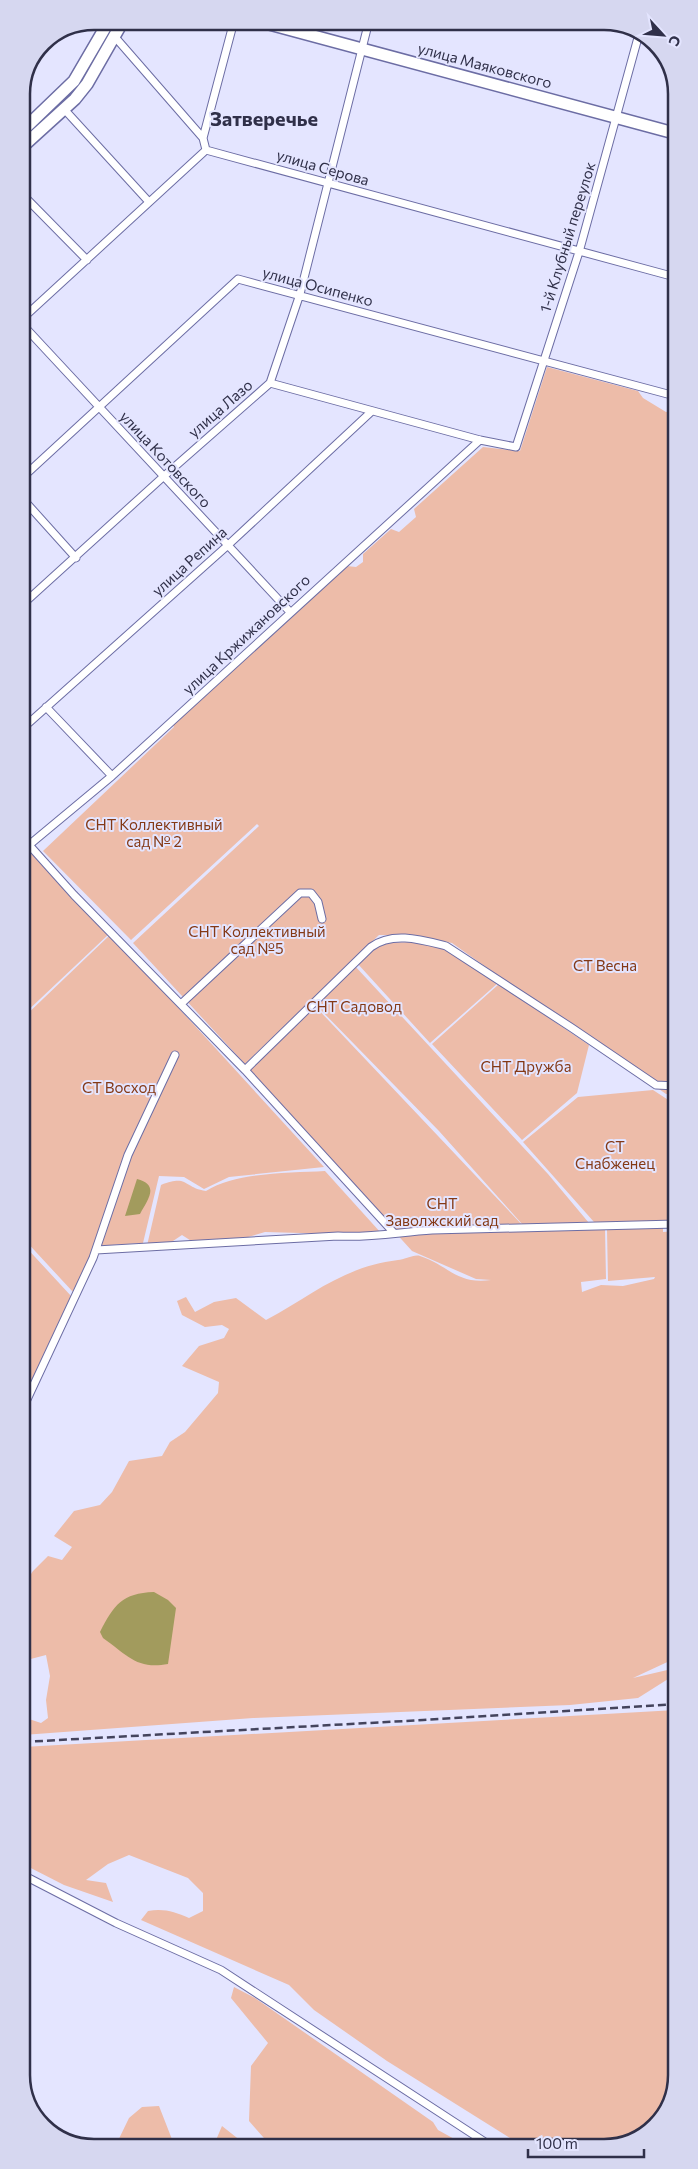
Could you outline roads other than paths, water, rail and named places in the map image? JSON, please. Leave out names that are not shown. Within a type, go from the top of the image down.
[{"type":"main road","points":[[30,124],[74,81],[104,30]]},
{"type":"main road","points":[[30,141],[64,109],[91,78],[118,30]]},
{"type":"main road","name":"улица Маяковского","points":[[294,30],[668,131]]},
{"type":"street","points":[[203,138],[232,30]]},
{"type":"street","points":[[270,383],[300,294],[367,30]]},
{"type":"street","points":[[30,312],[206,150],[203,138],[115,37]]},
{"type":"street","name":"1-й Клубный переулок","points":[[516,447],[579,252],[637,40]]},
{"type":"street","points":[[64,109],[149,202]]},
{"type":"street","name":"улица Серова","points":[[206,150],[668,275]]},
{"type":"street","points":[[30,202],[87,260]]},
{"type":"street","name":"улица Осипенко","points":[[30,471],[238,279],[300,294],[544,362],[668,394]]},
{"type":"street","name":"улица Котовского","points":[[30,333],[162,477],[290,612]]},
{"type":"street","name":"улица Лазо","points":[[30,598],[76,558],[162,477],[270,383],[480,440],[516,447]]},
{"type":"street","name":"улица Репина","points":[[30,722],[227,546],[372,411]]},
{"type":"street","name":"улица Кржижановского","points":[[30,844],[112,776],[480,440]]},
{"type":"street","points":[[30,507],[76,558]]},
{"type":"street","points":[[46,708],[112,776]]},
{"type":"street","points":[[30,846],[74,894],[182,1003],[394,1233]]},
{"type":"street","points":[[182,1003],[300,893],[311,893],[318,902],[322,919]]},
{"type":"street","points":[[245,1070],[371,947],[380,940],[395,938],[427,941],[446,946],[656,1085],[668,1086]]},
{"type":"street","points":[[30,1393],[96,1250],[128,1155],[174,1055]]},
{"type":"street","points":[[96,1250],[338,1236],[366,1238],[394,1233],[668,1224]]},
{"type":"street","points":[[30,1879],[116,1923],[221,1970],[480,2139]]},
{"type":"railway","points":[[30,1742],[668,1705]]},
{"type":"district","name":"Затверечье","points":[[264,118]]},
{"type":"park label","name":"СНТ Коллективный сад № 2","points":[[154,832]]},
{"type":"park label","name":"СНТ Коллективный сад №5","points":[[257,940]]},
{"type":"park label","name":"СТ Весна","points":[[605,965]]},
{"type":"park label","name":"СНТ Садовод","points":[[354,1006]]},
{"type":"park label","name":"СНТ Дружба","points":[[526,1066]]},
{"type":"park label","name":"СТ Восход","points":[[119,1087]]},
{"type":"park label","name":"СТ Снабженец","points":[[615,1154]]},
{"type":"park label","name":"СНТ Заволжский сад","points":[[442,1212]]}]
